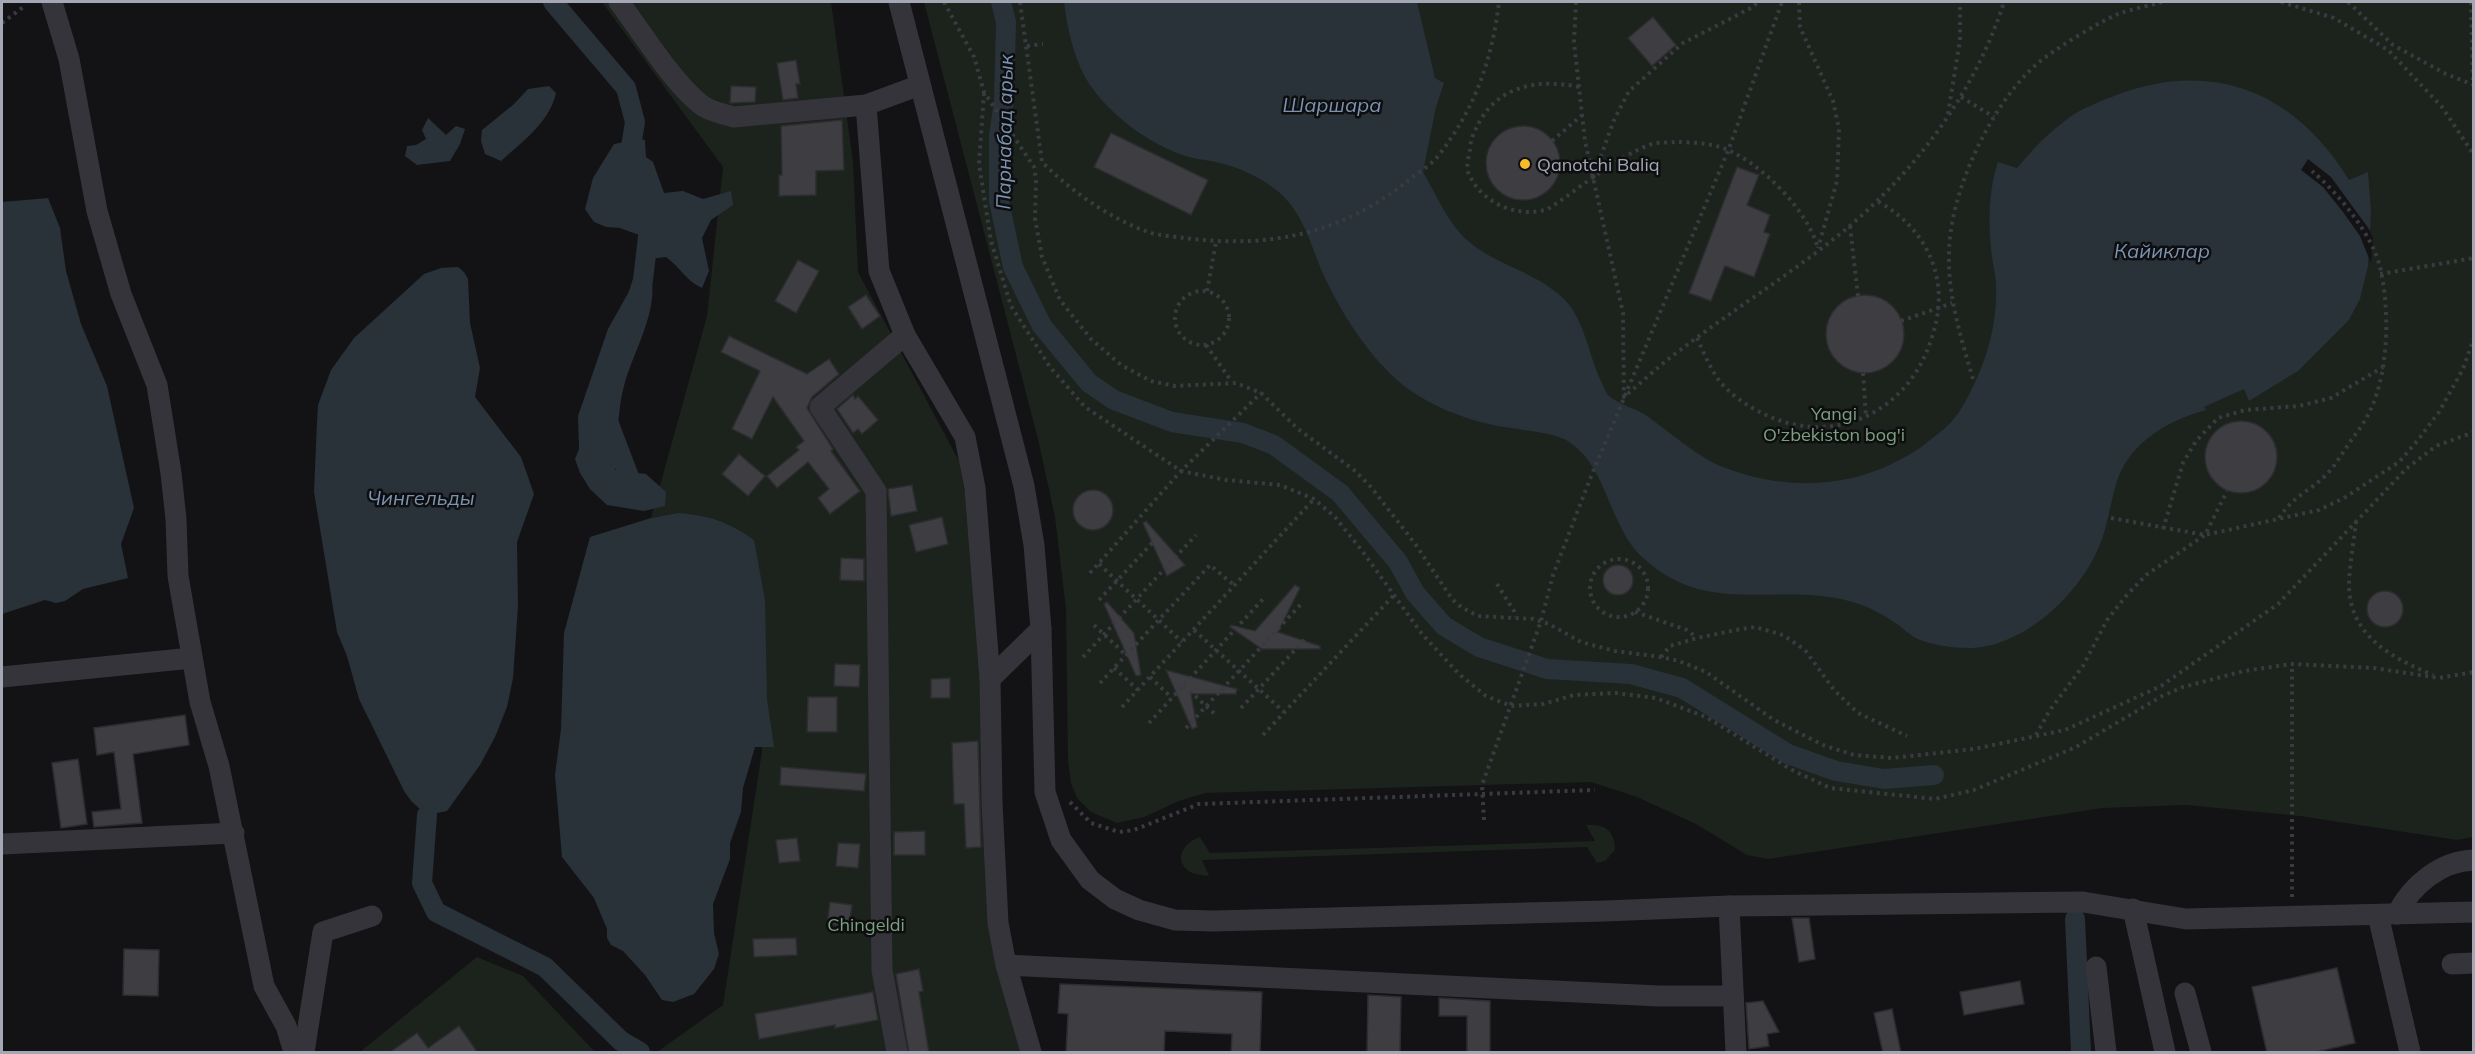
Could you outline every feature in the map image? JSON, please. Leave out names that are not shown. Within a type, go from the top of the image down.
[{"type":"street","points":[[52,2],[69,59],[97,211],[121,294],[157,385],[172,484],[178,576],[200,702],[219,766],[264,986],[286,1026],[294,1053]]},
{"type":"street","points":[[619,2],[688,91],[704,106],[718,113],[734,117],[866,105],[920,85]]},
{"type":"street","points":[[899,2],[1024,486],[1034,545],[1041,629],[1045,792],[1061,840],[1090,880],[1115,899],[1138,910],[1175,920],[1213,921],[1729,906],[2083,902],[2186,919],[2474,912]]},
{"type":"street","points":[[866,105],[879,271],[905,335],[965,437],[975,488],[990,679],[992,802],[998,922],[1006,965],[1031,1053]]},
{"type":"street","points":[[897,1053],[882,970],[876,491],[820,407],[905,335]]},
{"type":"street","points":[[990,679],[1041,629]]},
{"type":"street","points":[[2,677],[192,658]]},
{"type":"street","points":[[2,844],[234,833]]},
{"type":"street","points":[[2387,915],[2433,873],[2463,860],[2474,860]]},
{"type":"street","points":[[1729,906],[1736,1053]]},
{"type":"street","points":[[2133,909],[2166,1053],[2200,1049],[2185,993]]},
{"type":"street","points":[[2387,915],[2409,1053]]},
{"type":"street","points":[[304,1053],[323,932],[372,916]]},
{"type":"street","points":[[2452,964],[2474,963]]},
{"type":"street","points":[[1006,965],[1648,996],[1733,996]]},
{"type":"street","points":[[2096,967],[2106,1053]]},
{"type":"path","points":[[944,2],[974,57],[984,92],[1034,167],[1035,218],[1042,257],[1060,300],[1091,339],[1121,365],[1151,381],[1176,386],[1233,383],[1250,387],[1261,393],[1298,429],[1354,470],[1371,487],[1416,545],[1452,599],[1478,616],[1515,617],[1541,621],[1581,642],[1615,651],[1661,657],[1706,672],[1774,720],[1823,745],[1854,755],[1892,758],[1974,749],[2065,730],[2161,686],[2278,603],[2406,469],[2436,446],[2474,432]]},
{"type":"path","points":[[1020,2],[1042,162],[1104,211],[1149,233],[1216,242],[1261,241],[1298,236],[1355,216],[1391,195],[1437,158],[1474,102],[1494,37],[1499,2]]},
{"type":"path","points":[[1576,2],[1574,42],[1584,141],[1623,313],[1624,397]]},
{"type":"path","points":[[1593,179],[1614,120],[1629,91],[1683,43],[1751,8],[1758,2]]},
{"type":"path","points":[[1484,820],[1482,785],[1535,641],[1553,575],[1592,474],[1728,151],[1782,2]]},
{"type":"path","points":[[1798,2],[1800,27],[1833,101],[1839,129],[1837,181],[1818,249]]},
{"type":"path","points":[[1947,118],[1960,40],[1960,2]]},
{"type":"path","points":[[1624,397],[1697,338],[1850,225],[1877,201],[1917,157],[1947,118],[1974,76],[2004,2]]},
{"type":"path","points":[[1973,379],[1952,303],[1948,253],[1956,204],[1970,161],[1994,117],[2019,81],[2046,56],[2118,15],[2162,2]]},
{"type":"path","points":[[2281,2],[2334,18],[2388,50],[2442,107],[2474,155]]},
{"type":"path","points":[[2348,2],[2393,45],[2446,74],[2473,85],[2471,2]]},
{"type":"path","points":[[2,23],[26,5]]},
{"type":"path","points":[[1027,46],[1043,44]]},
{"type":"path","points":[[2388,50],[2393,45]]},
{"type":"path","points":[[1580,87],[1552,82],[1531,84],[1505,94],[1486,112],[1471,137],[1467,170],[1482,193],[1504,208],[1528,214],[1548,209],[1620,160],[1654,143],[1686,142],[1720,147],[1762,171],[1784,193],[1806,220],[1816,238],[1818,249]]},
{"type":"path","points":[[984,92],[980,164],[991,241],[1011,306],[1050,367],[1085,407],[1181,471],[1226,480],[1280,485],[1314,500],[1335,517],[1422,634],[1459,674],[1486,696],[1511,706],[1543,704],[1574,695],[1616,693],[1656,698],[1706,717],[1792,770],[1830,788],[1935,799],[1974,790],[2076,747],[2162,696],[2183,687],[2244,671],[2292,664],[2374,668],[2439,678],[2474,672]]},
{"type":"path","points":[[1961,96],[1994,117]]},
{"type":"path","points":[[1552,141],[1582,115]]},
{"type":"path","points":[[1034,167],[1042,162]]},
{"type":"path","points":[[2279,519],[2288,503],[2326,475],[2351,441],[2370,411],[2384,367],[2385,305],[2380,267],[2366,235],[2330,189],[2312,171]]},
{"type":"path","points":[[1697,338],[1718,379],[1736,397],[1773,418],[1791,425],[1815,427],[1843,424],[1866,417],[1895,398],[1912,379],[1926,355],[1940,307],[1938,281],[1929,254],[1918,234],[1890,208],[1877,201]]},
{"type":"path","points":[[1850,225],[1858,296]]},
{"type":"path","points":[[1207,291],[1216,242]]},
{"type":"path","points":[[2380,274],[2474,258]]},
{"type":"path","points":[[1207,291],[1222,299],[1227,306],[1229,323],[1221,338],[1206,345],[1190,342],[1183,337],[1178,330],[1175,314],[1178,305],[1190,294],[1207,291]]},
{"type":"path","points":[[1901,321],[1952,303]]},
{"type":"path","points":[[2111,518],[2205,535],[2319,510],[2344,498],[2399,462],[2439,412],[2463,369],[2474,338]]},
{"type":"path","points":[[1206,345],[1233,383]]},
{"type":"path","points":[[2163,529],[2183,463],[2196,441],[2218,418],[2245,410],[2300,406],[2331,398],[2384,367]]},
{"type":"path","points":[[1863,373],[1866,417]]},
{"type":"path","points":[[1090,573],[1181,471],[1261,393]]},
{"type":"path","points":[[2399,462],[2406,469]]},
{"type":"path","points":[[2036,736],[2050,710],[2083,666],[2107,620],[2146,575],[2205,535],[2227,491]]},
{"type":"path","points":[[1122,707],[1314,500]]},
{"type":"path","points":[[2356,520],[2349,584],[2355,618],[2372,641],[2400,661],[2439,678]]},
{"type":"path","points":[[1083,657],[1197,535]]},
{"type":"path","points":[[1099,600],[1155,540]]},
{"type":"path","points":[[1635,612],[1647,596],[1645,575],[1630,561],[1616,559],[1603,564],[1593,574],[1590,587],[1596,607],[1608,615],[1615,616],[1635,612],[1687,630],[1696,638]]},
{"type":"path","points":[[1098,564],[1182,642]]},
{"type":"path","points":[[1100,683],[1210,565],[1234,586]]},
{"type":"path","points":[[1497,584],[1514,611],[1515,617]]},
{"type":"path","points":[[1263,735],[1394,595]]},
{"type":"path","points":[[1149,723],[1263,599]]},
{"type":"path","points":[[1186,728],[1301,604]]},
{"type":"path","points":[[1094,625],[1126,655]]},
{"type":"path","points":[[1661,657],[1670,646],[1696,638],[1755,627],[1783,635],[1805,650],[1827,683],[1858,713],[1907,736]]},
{"type":"path","points":[[1194,630],[1284,712]]},
{"type":"path","points":[[1241,708],[1307,637]]},
{"type":"path","points":[[2292,664],[2292,917]]},
{"type":"path","points":[[1114,668],[1138,690]]},
{"type":"path","points":[[1150,677],[1172,698]]},
{"type":"path","points":[[1184,686],[1216,715]]},
{"type":"path","points":[[2161,686],[2162,696]]},
{"type":"path","points":[[1068,799],[1090,823],[1119,832],[1134,830],[1199,804],[1595,790]]},
{"type":"green space","name":"Chingeldi","points":[[602,2],[831,2],[853,162],[858,272],[959,461],[978,562],[991,902],[1029,1052],[657,1052],[723,1005],[762,751],[765,600],[678,513],[651,518],[707,316],[723,167]]},
{"type":"green space","name":"Yangi O'zbekiston bog'i","points":[[924,2],[2473,2],[2473,837],[2457,840],[2300,816],[2186,805],[2103,808],[1768,859],[1747,855],[1696,824],[1637,797],[1591,782],[1205,793],[1179,801],[1144,817],[1117,823],[1091,812],[1077,798],[1071,783],[1068,761],[1066,609],[1055,517],[1038,439]]},
{"type":"green space","points":[[1586,825],[1604,827],[1611,833],[1615,850],[1605,861],[1597,863],[1587,847],[1202,860],[1209,876],[1190,872],[1181,857],[1185,847],[1200,837],[1210,853],[1595,841]]},
{"type":"green space","points":[[477,957],[523,976],[595,1052],[360,1052]]},
{"type":"water","name":"Кайиклар","points":[[1064,2],[1417,2],[1435,78],[1444,83],[1436,107],[1423,172],[1454,225],[1467,240],[1479,249],[1541,282],[1565,300],[1582,327],[1600,379],[1609,396],[1647,416],[1710,461],[1744,474],[1771,480],[1798,483],[1824,482],[1876,471],[1924,445],[1951,422],[1975,383],[1987,352],[1994,319],[1996,282],[1991,245],[1990,209],[1992,185],[1998,162],[2017,168],[2059,125],[2091,105],[2119,94],[2155,84],[2189,81],[2221,83],[2251,92],[2279,106],[2304,125],[2328,150],[2349,180],[2368,172],[2371,211],[2368,266],[2360,299],[2349,320],[2298,371],[2249,401],[2244,389],[2204,407],[2206,410],[2178,420],[2141,444],[2123,467],[2117,481],[2104,532],[2090,566],[2079,582],[2051,612],[2018,634],[1982,647],[1950,647],[1934,644],[1916,638],[1886,617],[1859,604],[1830,597],[1720,593],[1694,588],[1668,576],[1642,557],[1630,544],[1591,465],[1580,451],[1566,440],[1553,435],[1491,425],[1462,416],[1433,404],[1408,389],[1375,358],[1347,319],[1325,278],[1300,219],[1286,199],[1263,181],[1242,170],[1189,157],[1159,145],[1130,126],[1104,103],[1085,77],[1077,59]]},
{"type":"water","points":[[549,86],[556,93],[553,104],[534,131],[501,161],[485,154],[481,141],[482,130],[514,104],[528,89]]},
{"type":"water","points":[[428,118],[446,135],[456,126],[465,129],[460,144],[450,161],[417,165],[405,156],[407,146],[416,145],[426,139],[422,130]]},
{"type":"water","points":[[645,140],[646,157],[653,162],[664,193],[683,191],[703,199],[731,191],[733,205],[711,220],[702,238],[709,271],[702,288],[692,282],[666,257],[649,259],[639,235],[594,222],[585,209],[593,178],[614,144]]},
{"type":"water","points":[[48,198],[60,228],[66,271],[81,324],[107,386],[134,508],[121,544],[128,578],[83,589],[65,601],[56,603],[45,600],[2,614],[2,202]]},
{"type":"water","name":"Чингельды","points":[[458,267],[468,279],[470,323],[480,368],[475,397],[521,457],[534,494],[517,542],[518,606],[513,678],[507,707],[480,765],[447,811],[427,815],[412,802],[404,791],[359,699],[347,656],[337,632],[314,492],[317,422],[318,405],[331,370],[354,338],[424,274],[441,268]]},
{"type":"water","points":[[641,270],[651,274],[653,288],[644,331],[622,396],[615,470],[646,474],[666,492],[665,506],[644,511],[607,505],[590,489],[575,459],[579,449],[578,416],[608,329]]},
{"type":"water","points":[[678,513],[718,520],[754,540],[765,600],[767,699],[774,747],[755,747],[743,788],[741,812],[730,843],[730,859],[713,904],[714,933],[719,954],[714,969],[694,994],[673,1002],[662,1000],[645,975],[623,951],[611,945],[594,898],[562,857],[555,775],[561,729],[564,633],[590,537],[651,518]]},
{"type":"pier","points":[[2308,159],[2331,177],[2369,229],[2373,238],[2371,263],[2360,236],[2343,212],[2323,187],[2301,170]]},
{"type":"building","points":[[1653,17],[1676,45],[1652,66],[1628,38]]},
{"type":"building","points":[[796,60],[800,84],[796,84],[798,98],[783,100],[777,63]]},
{"type":"building","points":[[731,86],[756,87],[755,102],[730,103]]},
{"type":"building","points":[[842,120],[844,170],[816,171],[816,195],[779,196],[779,175],[782,175],[781,126]]},
{"type":"building","points":[[1523,126],[1537,129],[1549,137],[1557,149],[1560,163],[1557,177],[1549,189],[1537,197],[1523,200],[1509,197],[1497,189],[1489,177],[1486,163],[1489,149],[1497,137],[1509,129]]},
{"type":"building","points":[[1111,133],[1208,180],[1191,215],[1094,167]]},
{"type":"building","points":[[1737,167],[1759,175],[1747,205],[1770,215],[1764,232],[1770,234],[1754,277],[1725,266],[1711,301],[1689,293]]},
{"type":"building","points":[[798,260],[819,271],[796,313],[775,301]]},
{"type":"building","points":[[866,295],[880,316],[862,329],[848,307]]},
{"type":"building","points":[[1865,295],[1880,298],[1897,312],[1904,334],[1901,349],[1887,366],[1865,373],[1850,370],[1833,356],[1826,334],[1829,319],[1843,302]]},
{"type":"building","points":[[729,336],[807,374],[829,359],[839,374],[812,397],[807,408],[833,449],[831,451],[860,491],[830,514],[818,498],[829,489],[808,462],[777,488],[767,476],[799,450],[796,447],[804,441],[773,397],[752,439],[732,429],[760,371],[721,352]]},
{"type":"building","points":[[853,395],[855,399],[858,396],[878,420],[862,434],[858,429],[853,433],[837,409]]},
{"type":"building","points":[[2248,421],[2267,431],[2275,443],[2277,457],[2275,471],[2267,483],[2255,491],[2234,493],[2215,483],[2207,471],[2205,450],[2215,431],[2227,423]]},
{"type":"building","points":[[739,454],[765,476],[748,496],[722,474]]},
{"type":"building","points":[[912,485],[917,511],[891,516],[888,489]]},
{"type":"building","points":[[1093,490],[1107,496],[1113,510],[1107,524],[1093,530],[1079,524],[1073,510],[1079,496]]},
{"type":"building","points":[[942,517],[948,544],[916,552],[909,525]]},
{"type":"building","points":[[1146,521],[1185,565],[1167,576],[1143,523]]},
{"type":"building","points":[[841,558],[864,559],[864,581],[840,580]]},
{"type":"building","points":[[1618,565],[1624,566],[1632,574],[1632,586],[1624,594],[1618,595],[1612,594],[1604,586],[1603,580],[1604,574],[1612,566]]},
{"type":"building","points":[[1295,585],[1300,588],[1278,632],[1320,646],[1320,649],[1262,649],[1230,627],[1231,625],[1255,631]]},
{"type":"building","points":[[2385,591],[2398,596],[2403,609],[2398,622],[2385,627],[2372,622],[2367,609],[2372,596]]},
{"type":"building","points":[[1107,602],[1134,633],[1141,675],[1136,676],[1104,604]]},
{"type":"building","points":[[835,664],[860,665],[859,687],[834,686]]},
{"type":"building","points":[[1166,670],[1237,689],[1236,694],[1191,694],[1197,727],[1192,729]]},
{"type":"building","points":[[950,678],[950,698],[931,698],[931,679]]},
{"type":"building","points":[[808,697],[837,697],[837,732],[807,732]]},
{"type":"building","points":[[185,715],[189,745],[133,754],[142,823],[94,827],[92,812],[121,809],[114,752],[97,755],[94,728]]},
{"type":"building","points":[[978,741],[981,847],[966,848],[964,804],[954,804],[952,743]]},
{"type":"building","points":[[78,759],[87,824],[61,828],[52,763]]},
{"type":"building","points":[[781,767],[866,774],[864,791],[780,785]]},
{"type":"building","points":[[925,831],[925,855],[894,855],[894,832]]},
{"type":"building","points":[[797,838],[800,861],[779,863],[776,840]]},
{"type":"building","points":[[838,843],[860,844],[858,868],[836,866]]},
{"type":"building","points":[[830,902],[852,905],[849,927],[827,924]]},
{"type":"building","points":[[1792,918],[1809,918],[1815,959],[1799,962]]},
{"type":"building","points":[[796,938],[797,955],[754,957],[753,939]]},
{"type":"building","points":[[124,949],[159,950],[158,996],[123,995]]},
{"type":"building","points":[[2337,968],[2355,1043],[2312,1053],[2267,1053],[2252,987]]},
{"type":"building","points":[[919,969],[923,991],[919,992],[929,1053],[909,1053],[896,974]]},
{"type":"building","points":[[2020,981],[2024,1004],[1964,1015],[1960,992]]},
{"type":"building","points":[[1060,984],[1262,992],[1260,1053],[1231,1053],[1232,1034],[1165,1031],[1164,1053],[1066,1053],[1068,1014],[1058,1013]]},
{"type":"building","points":[[873,992],[878,1020],[835,1028],[835,1025],[759,1039],[755,1014]]},
{"type":"building","points":[[1368,995],[1401,997],[1400,1053],[1367,1053]]},
{"type":"building","points":[[1439,998],[1490,1001],[1490,1053],[1467,1053],[1467,1016],[1439,1016]]},
{"type":"building","points":[[1763,1001],[1779,1032],[1767,1034],[1769,1046],[1749,1049],[1746,1003]]},
{"type":"building","points":[[1892,1009],[1901,1053],[1883,1053],[1874,1013]]},
{"type":"building","points":[[459,1026],[478,1053],[389,1053],[417,1033],[428,1048]]},
{"type":"waterway","points":[[553,2],[626,88],[635,122],[628,165]]},
{"type":"waterway","name":"Парнабад арык","points":[[1001,2],[1006,22],[1004,101],[999,136],[999,201],[1013,267],[1042,326],[1089,383],[1114,400],[1172,422],[1243,433],[1274,445],[1340,493],[1398,562],[1415,593],[1444,626],[1479,647],[1547,669],[1631,674],[1682,688],[1788,754],[1836,771],[1884,779],[1934,775]]},
{"type":"waterway","points":[[638,296],[643,280],[649,228]]},
{"type":"waterway","points":[[609,424],[636,495]]},
{"type":"waterway","points":[[427,815],[422,883],[436,912],[545,967],[621,1041],[640,1052]]},
{"type":"waterway","name":"Парнабад арык","points":[[2075,919],[2081,1052]]},
{"type":"place","name":"Qanotchi Baliq","points":[[1525,164]]},
{"type":"water label","name":"Шаршара","points":[[1332,104]]}]
